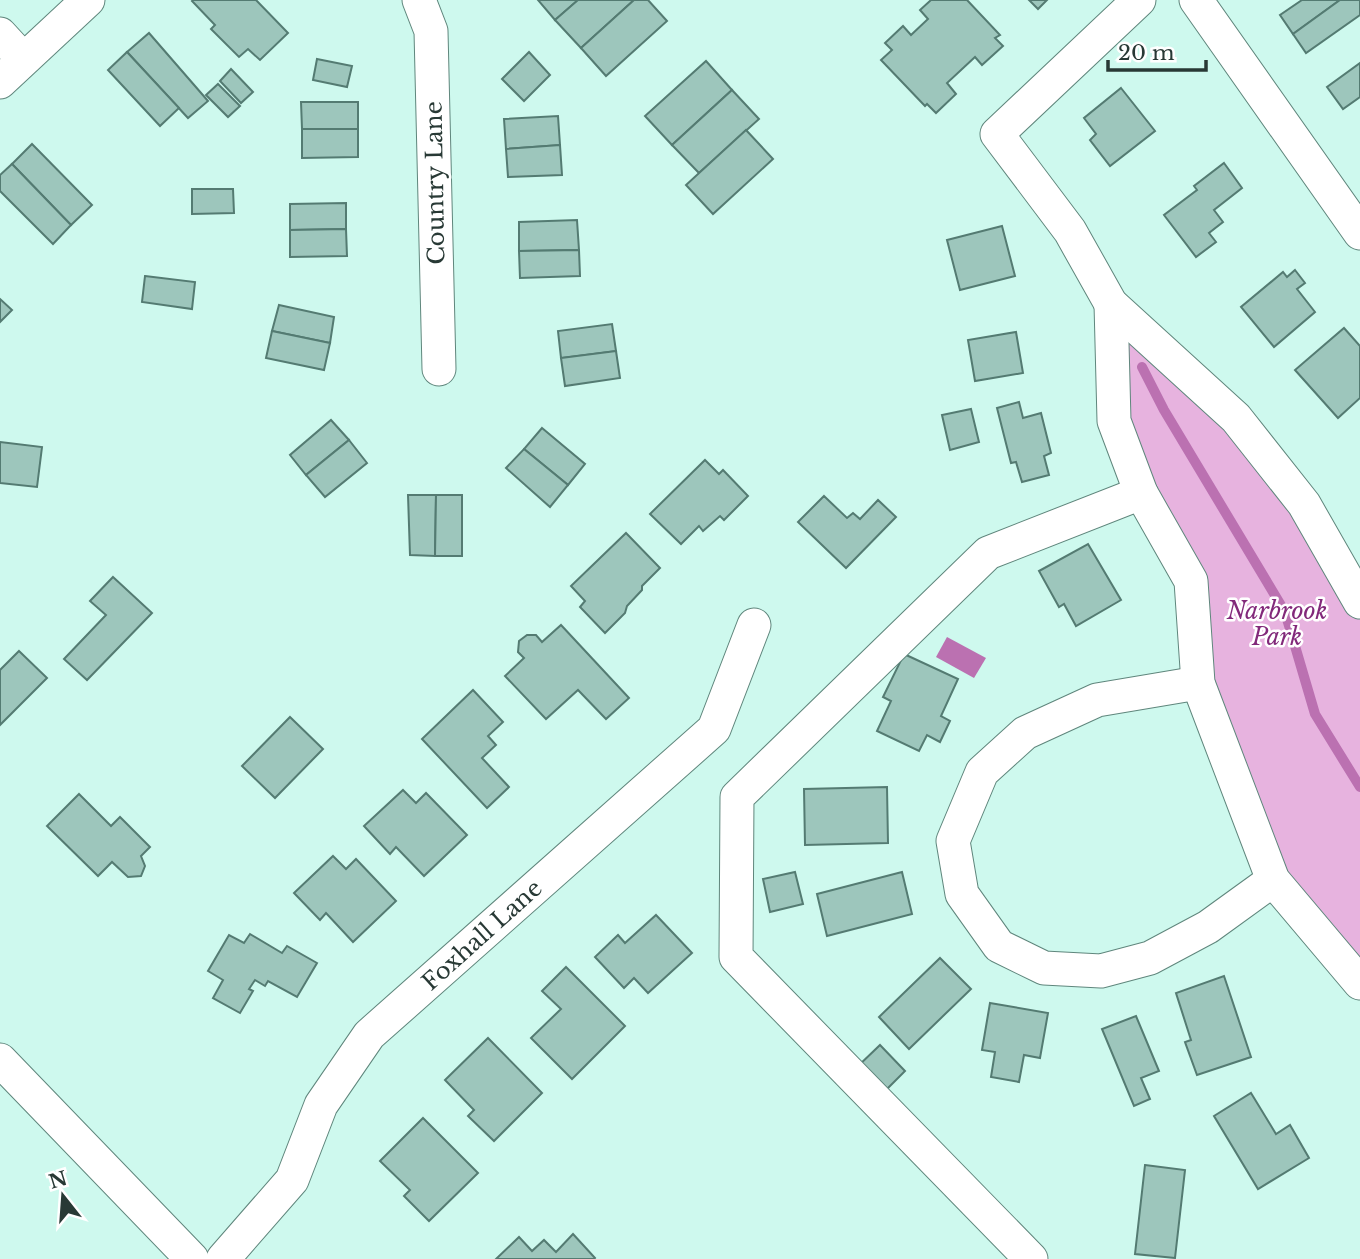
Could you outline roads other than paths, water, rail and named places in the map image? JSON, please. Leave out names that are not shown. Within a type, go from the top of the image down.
[{"type":"street","points":[[0,82],[88,0]]},
{"type":"street","name":"Country Lane","points":[[419,0],[431,31],[439,369]]},
{"type":"street","points":[[1139,0],[997,134],[1070,231],[1111,304],[1236,418],[1304,504],[1360,602]]},
{"type":"street","points":[[1195,0],[1360,233]]},
{"type":"street","points":[[0,34],[23,59]]},
{"type":"street","points":[[1111,304],[1114,421],[1141,493],[1191,581],[1198,683],[1273,880],[1360,983]]},
{"type":"street","points":[[1031,1259],[736,957],[737,797],[988,553],[1141,493]]},
{"type":"street","name":"Foxhall Lane","points":[[223,1259],[292,1180],[321,1105],[369,1035],[714,729],[754,625]]},
{"type":"street","points":[[1198,683],[1097,700],[1025,733],[982,772],[953,841],[961,894],[999,946],[1044,968],[1101,971],[1150,958],[1208,927],[1273,880]]},
{"type":"street","points":[[0,1060],[192,1259]]},
{"type":"waterway","points":[[1142,367],[1164,410],[1285,612],[1315,714],[1360,787]]},
{"type":"park label","name":"Narbrook Park","points":[[1277,624]]}]
